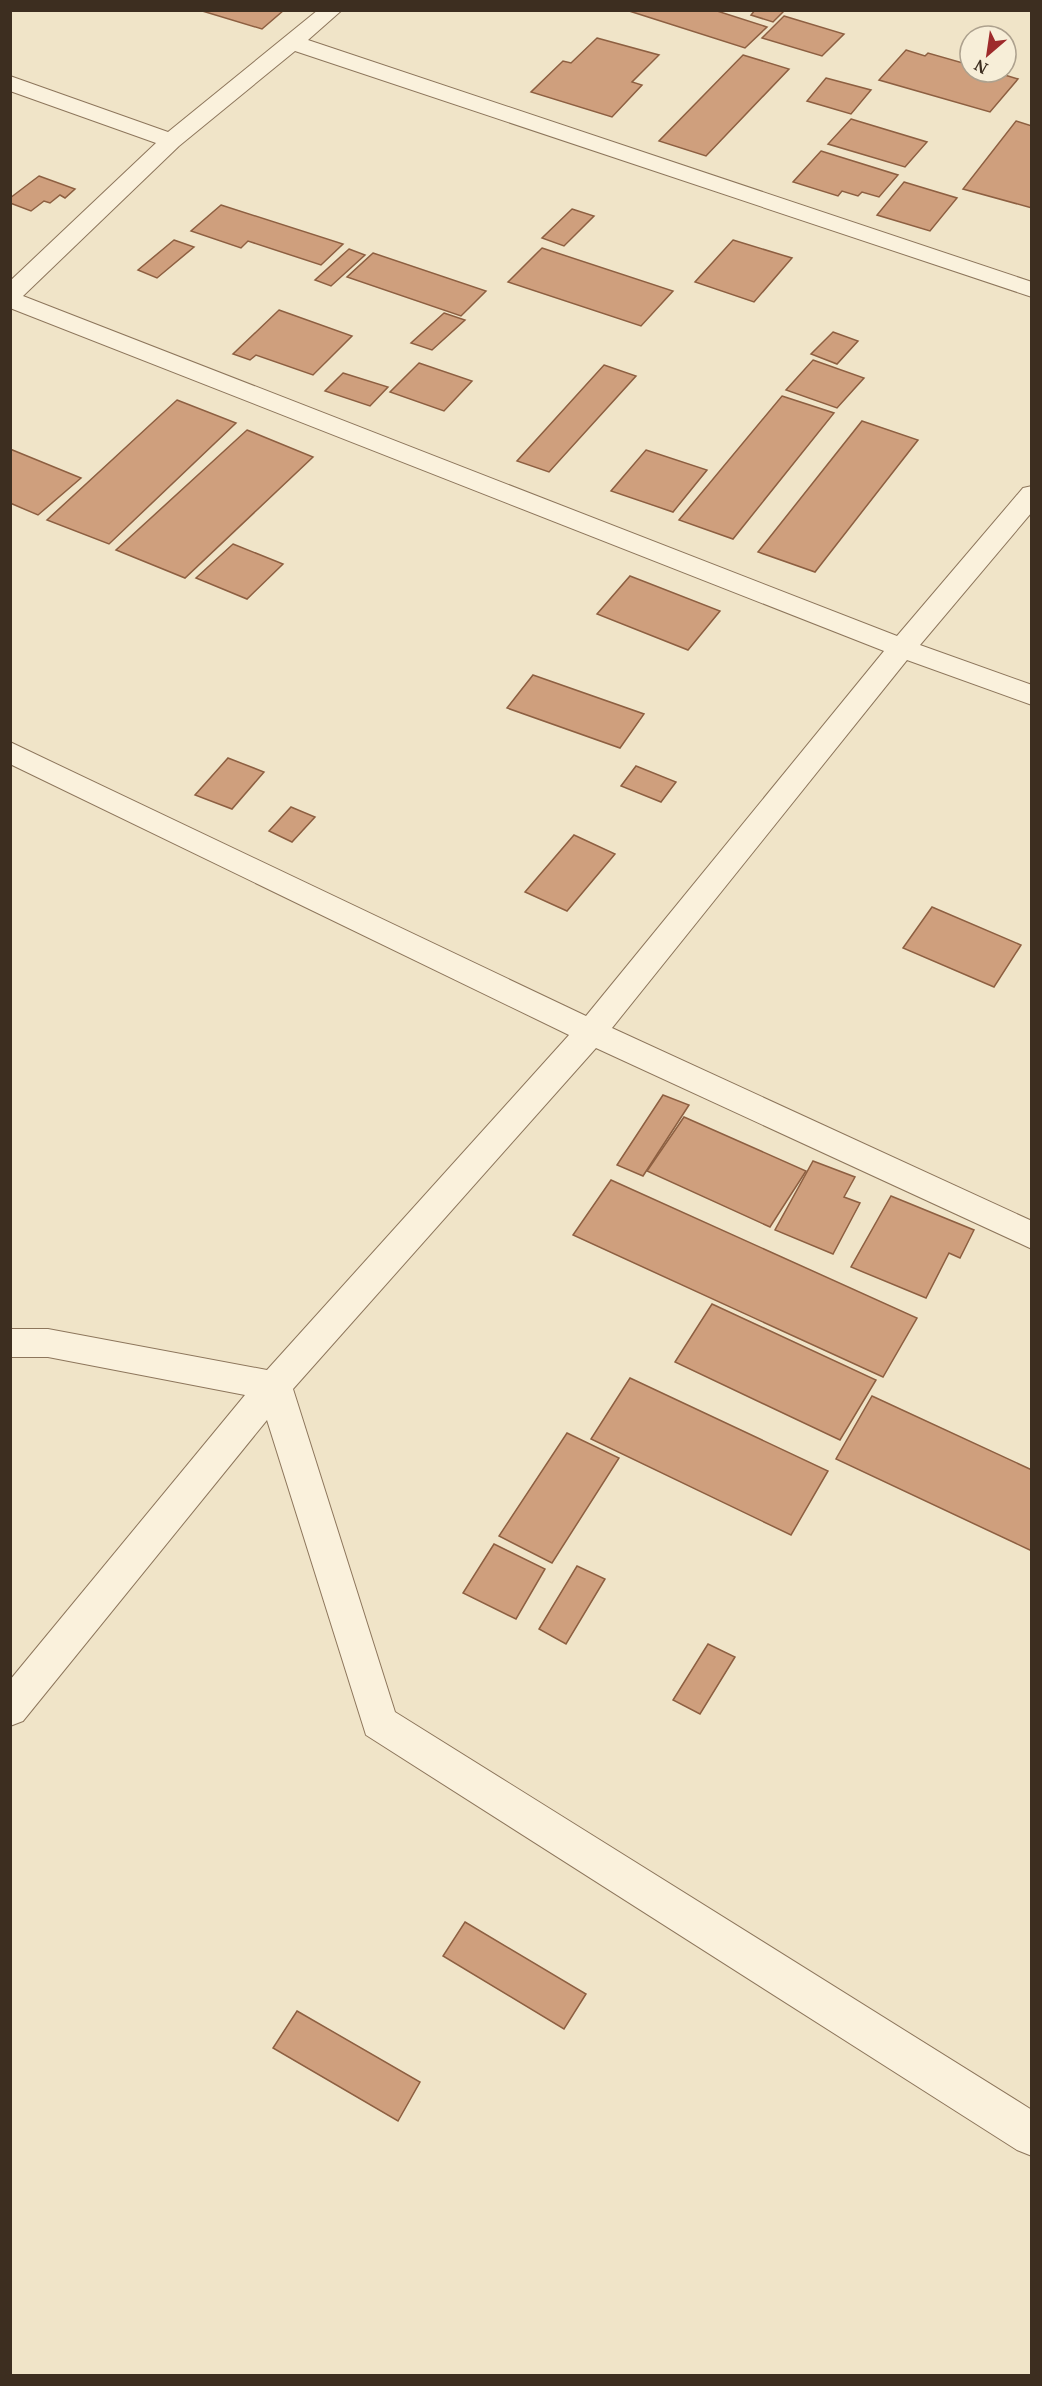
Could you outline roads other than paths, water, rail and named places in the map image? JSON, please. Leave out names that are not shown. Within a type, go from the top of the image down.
[{"type":"street","points":[[10,295],[171,141],[332,10]]},
{"type":"street","points":[[291,42],[1032,290]]},
{"type":"street","points":[[10,83],[171,141]]},
{"type":"street","points":[[10,299],[902,648],[1032,696]]},
{"type":"street","points":[[10,1709],[274,1386],[591,1032],[902,648],[1032,494]]},
{"type":"street","points":[[10,752],[591,1032],[1032,1236]]},
{"type":"street","points":[[10,1343],[48,1343],[274,1386]]},
{"type":"street","points":[[274,1386],[379,1723],[1032,2134]]}]
